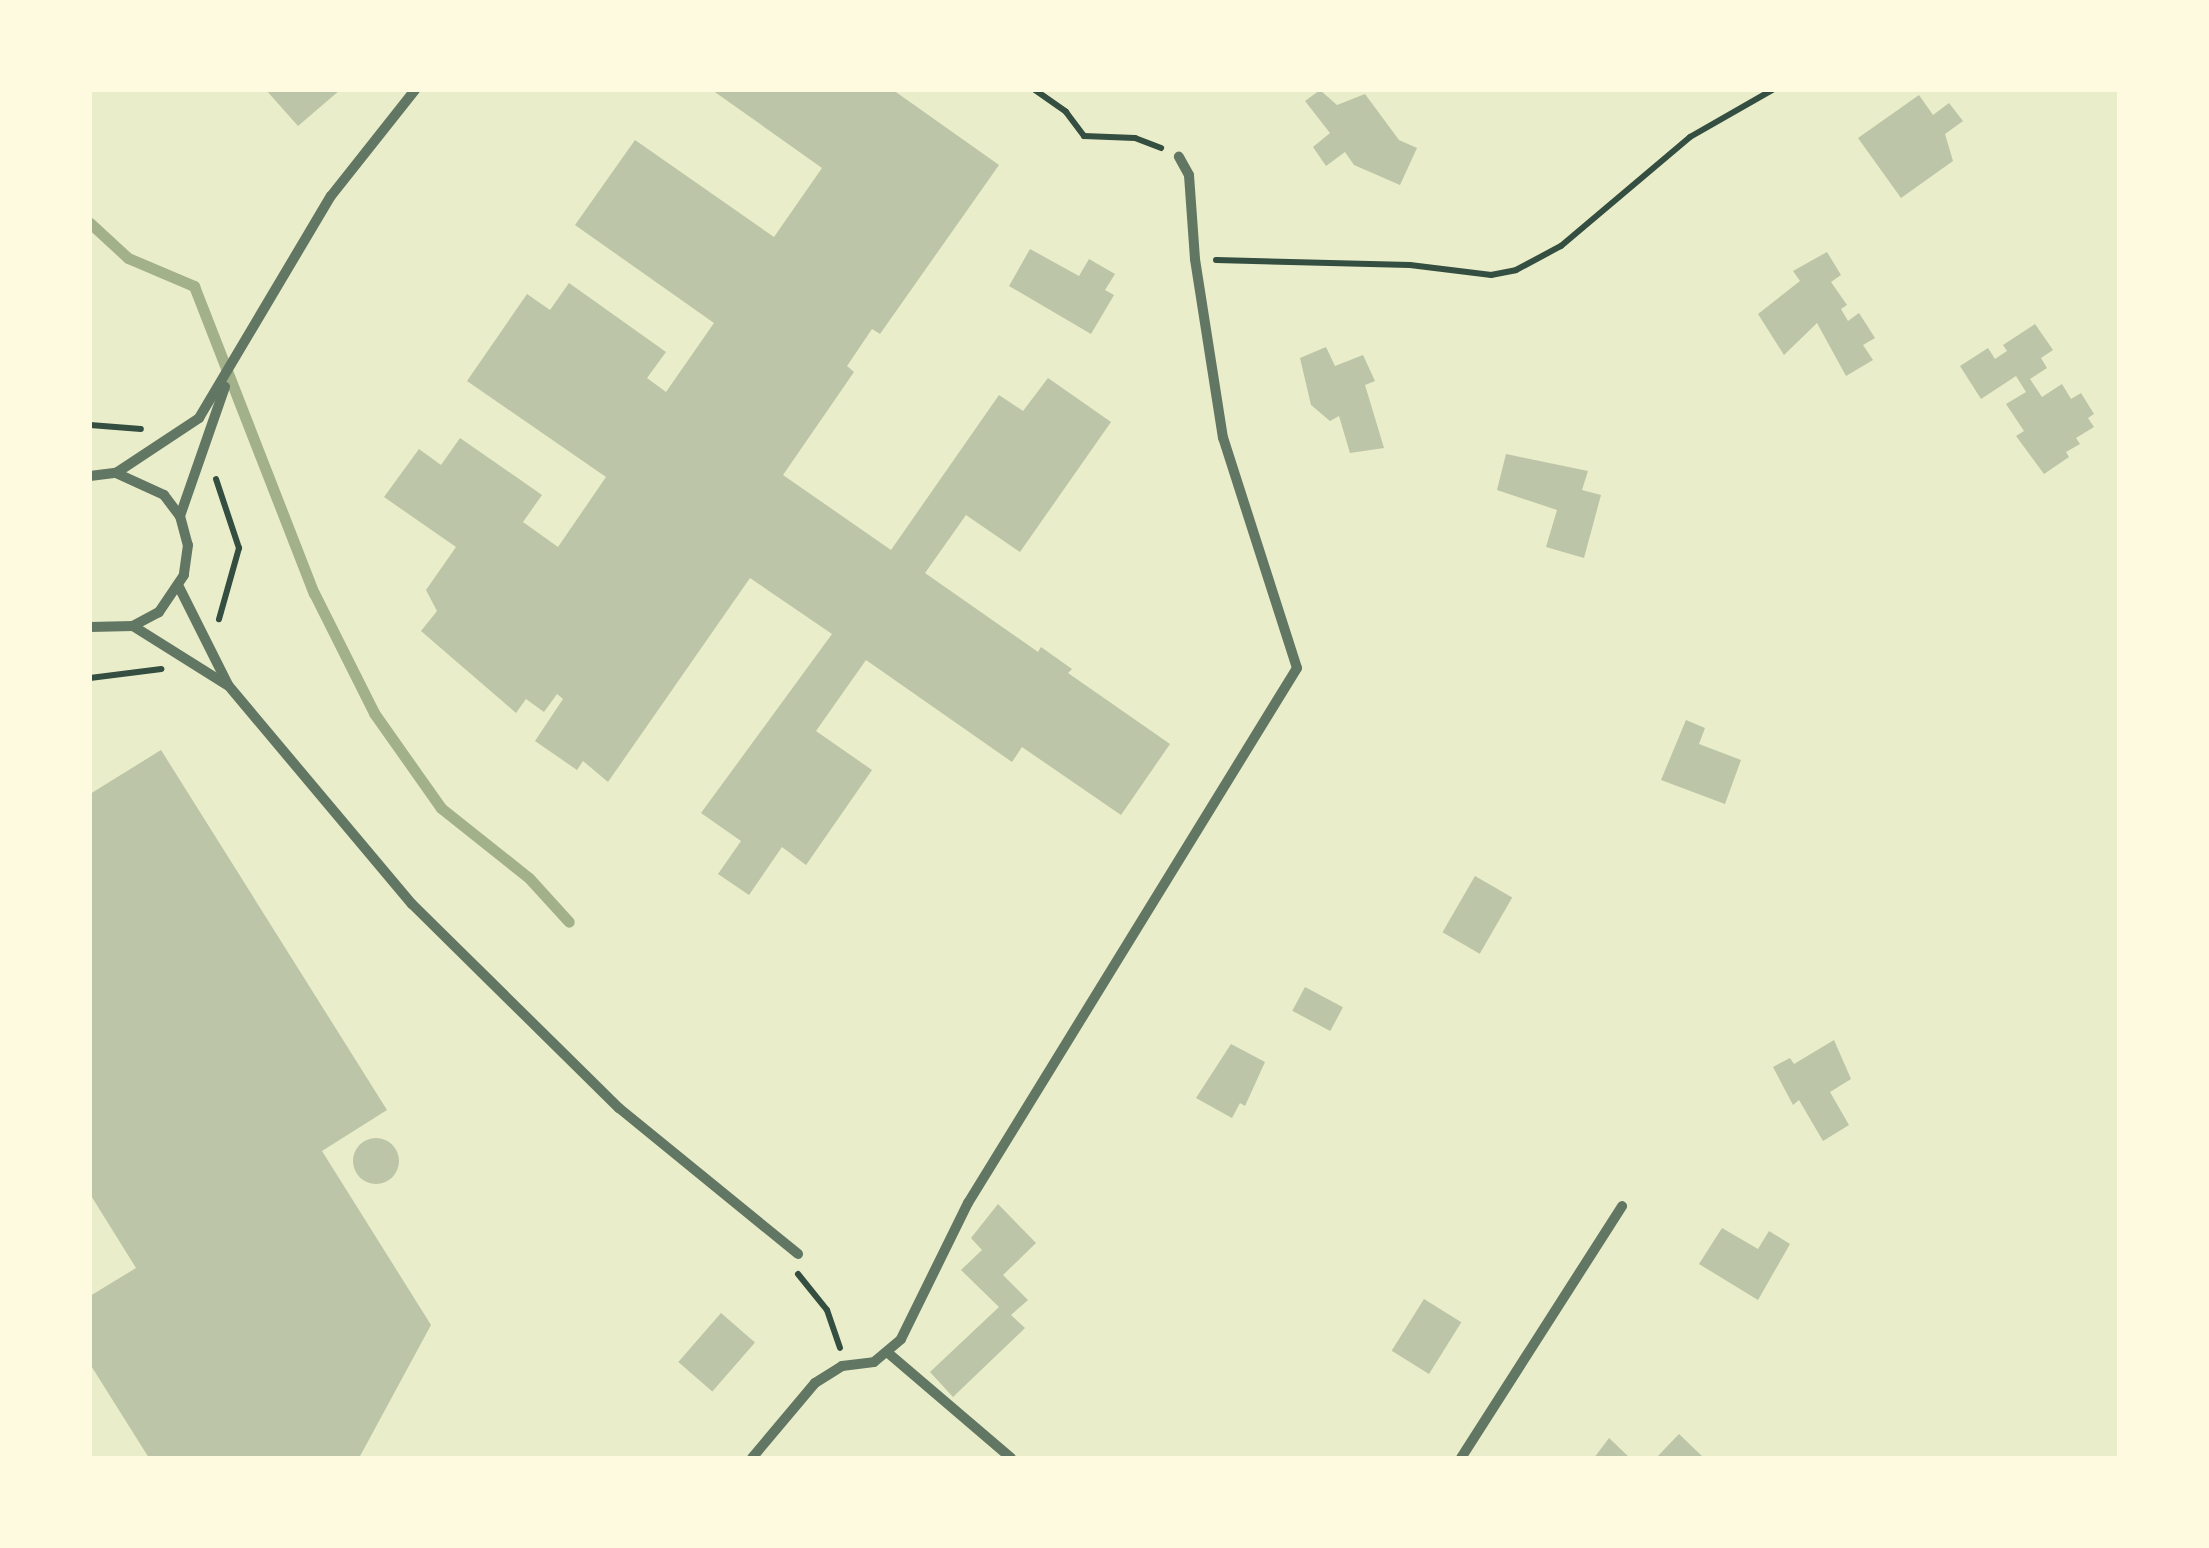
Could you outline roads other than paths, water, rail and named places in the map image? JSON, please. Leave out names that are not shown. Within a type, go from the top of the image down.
[{"type":"street","points":[[180,516],[230,372],[268,295],[331,196],[415,90]]},
{"type":"street","points":[[752,1458],[801,1396],[842,1366],[868,1364],[887,1352],[925,1298],[968,1203],[1297,668],[1223,438],[1195,259],[1189,174],[1179,157]]},
{"type":"street","points":[[90,476],[116,473],[184,433],[230,372]]},
{"type":"street","points":[[90,627],[133,626],[160,612],[179,587],[188,545],[180,516],[164,495],[116,473]]},
{"type":"street","points":[[179,587],[228,685],[412,904],[513,1009],[619,1108],[798,1254]]},
{"type":"street","points":[[133,626],[228,685]]},
{"type":"street","points":[[1461,1458],[1622,1206]]},
{"type":"street","points":[[887,1352],[1011,1458]]},
{"type":"waterway","points":[[90,223],[128,258],[194,286],[314,593],[374,713],[441,808],[529,878],[569,922]]}]
